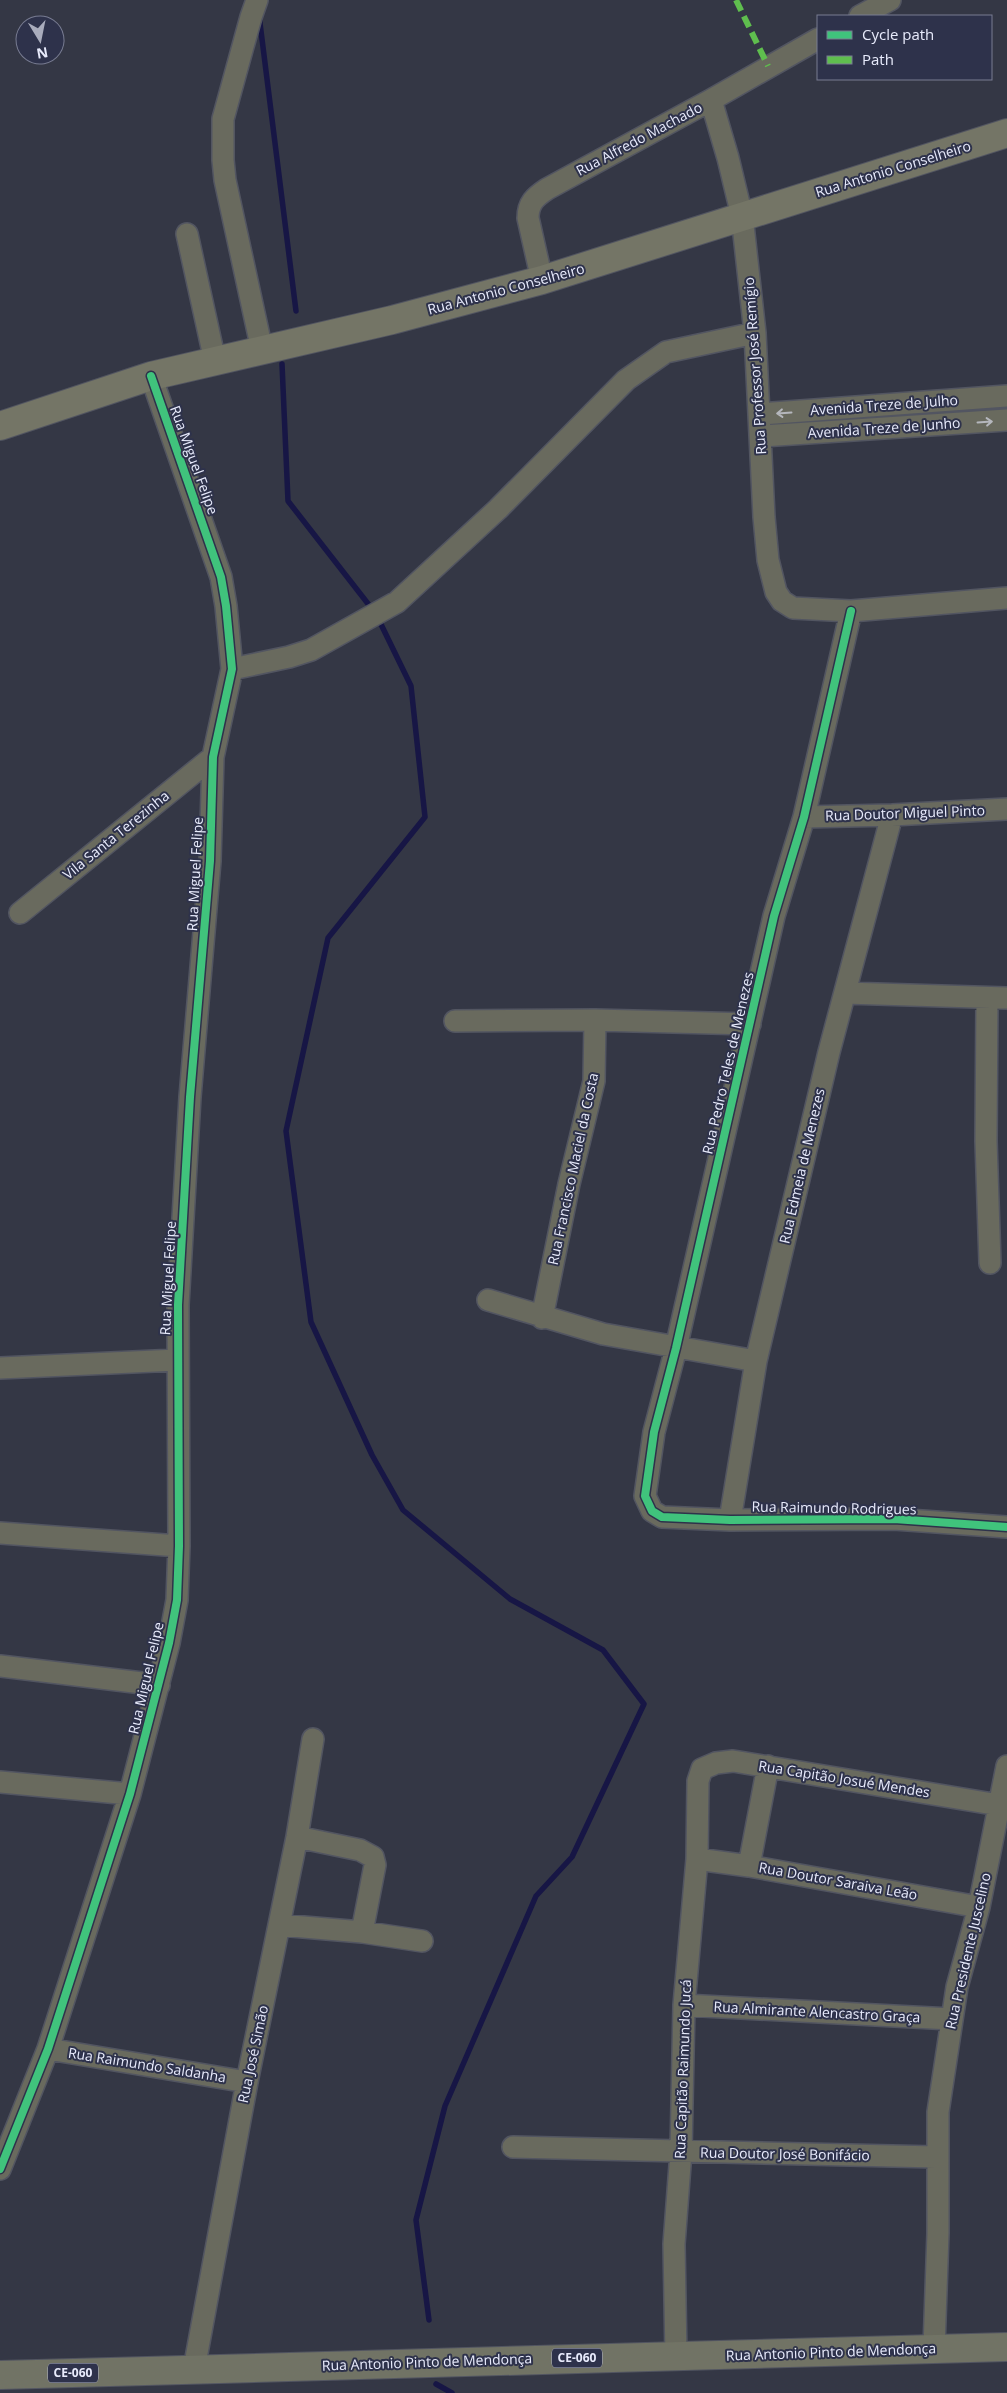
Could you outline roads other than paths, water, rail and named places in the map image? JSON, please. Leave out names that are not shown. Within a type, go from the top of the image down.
[{"type":"main road","name":"Rua Antonio Pinto de Mendonça","points":[[0,2375],[1007,2347]]},
{"type":"street","points":[[257,0],[250,17],[222,130],[225,180],[262,350]]},
{"type":"street","points":[[862,15],[890,0]]},
{"type":"street","name":"Rua Alfredo Machado","points":[[542,280],[528,218],[528,208],[534,198],[554,185],[711,100],[817,40]]},
{"type":"street","name":"Rua Professor José Remígio","points":[[711,100],[742,216],[755,333],[762,436],[764,526],[768,560],[776,592],[782,602],[793,608],[851,611],[1007,598]]},
{"type":"street","name":"Rua Antonio Conselheiro","points":[[0,426],[150,376],[392,320],[542,280],[1007,134]]},
{"type":"street","points":[[187,234],[215,361]]},
{"type":"street","points":[[232,668],[288,657],[311,650],[397,602],[498,508],[626,380],[647,364],[666,352],[755,333]]},
{"type":"street","name":"Rua Miguel Felipe","points":[[0,2169],[48,2049],[130,1794],[159,1685],[177,1600],[179,1546],[178,1305],[190,1097],[210,861],[212,757],[232,668],[221,577],[150,376]]},
{"type":"street","name":"Avenida Treze de Julho","points":[[760,414],[1007,396]]},
{"type":"street","name":"Avenida Treze de Junho","points":[[762,436],[1007,420]]},
{"type":"street","name":"Rua Pedro Teles de Menezes","points":[[662,1516],[656,1515],[648,1506],[645,1491],[654,1432],[676,1348],[774,916],[804,817],[851,611]]},
{"type":"street","name":"Vila Santa Terezinha","points":[[20,913],[212,757]]},
{"type":"street","name":"Rua Doutor Miguel Pinto","points":[[804,817],[892,816],[1007,809]]},
{"type":"street","name":"Rua Edmeia de Menezes","points":[[730,1520],[756,1361],[829,1052],[892,816]]},
{"type":"street","points":[[845,993],[997,998],[986,1140],[990,1263]]},
{"type":"street","points":[[455,1021],[595,1020],[750,1024]]},
{"type":"street","name":"Rua Francisco Maciel da Costa","points":[[542,1318],[569,1184],[594,1082],[595,1020]]},
{"type":"street","points":[[488,1300],[542,1318],[603,1334],[756,1361]]},
{"type":"street","points":[[0,1368],[178,1360]]},
{"type":"street","name":"Rua Raimundo Rodrigues","points":[[662,1516],[730,1520],[894,1519],[1007,1527]]},
{"type":"street","points":[[0,1533],[179,1546]]},
{"type":"street","points":[[0,1666],[159,1685]]},
{"type":"street","name":"Rua José Simão","points":[[194,2369],[247,2082],[297,1838],[313,1739]]},
{"type":"street","name":"Rua Capitão Josué Mendes","points":[[698,1781],[702,1769],[716,1763],[733,1762],[768,1766],[999,1805]]},
{"type":"street","points":[[749,1866],[768,1766]]},
{"type":"street","name":"Rua Presidente Juscelino","points":[[934,2348],[938,2233],[936,2156],[938,2112],[957,1986],[979,1907],[1007,1766]]},
{"type":"street","name":"Rua Capitão Raimundo Jucá","points":[[676,2357],[674,2244],[681,2152],[684,2004],[697,1859],[698,1781]]},
{"type":"street","points":[[0,1782],[130,1794]]},
{"type":"street","points":[[297,1838],[360,1850],[373,1858],[375,1865],[362,1932]]},
{"type":"street","name":"Rua Doutor Saraiva Leão","points":[[697,1859],[749,1866],[979,1907]]},
{"type":"street","points":[[280,1925],[362,1932],[422,1941]]},
{"type":"street","name":"Rua Almirante Alencastro Graça","points":[[684,2004],[951,2019]]},
{"type":"street","name":"Rua Raimundo Saldanha","points":[[48,2049],[247,2082]]},
{"type":"street","name":"Rua Doutor José Bonifácio","points":[[513,2147],[936,2156]]},
{"type":"waterway","points":[[259,15],[296,311]]},
{"type":"waterway","points":[[282,364],[288,501],[376,614],[411,686],[425,817],[328,938],[286,1131],[311,1322],[372,1455],[403,1510],[510,1599],[603,1650],[644,1704],[572,1857],[536,1896],[445,2106],[416,2220],[429,2320]]},
{"type":"waterway","points":[[436,2384],[452,2393]]}]
